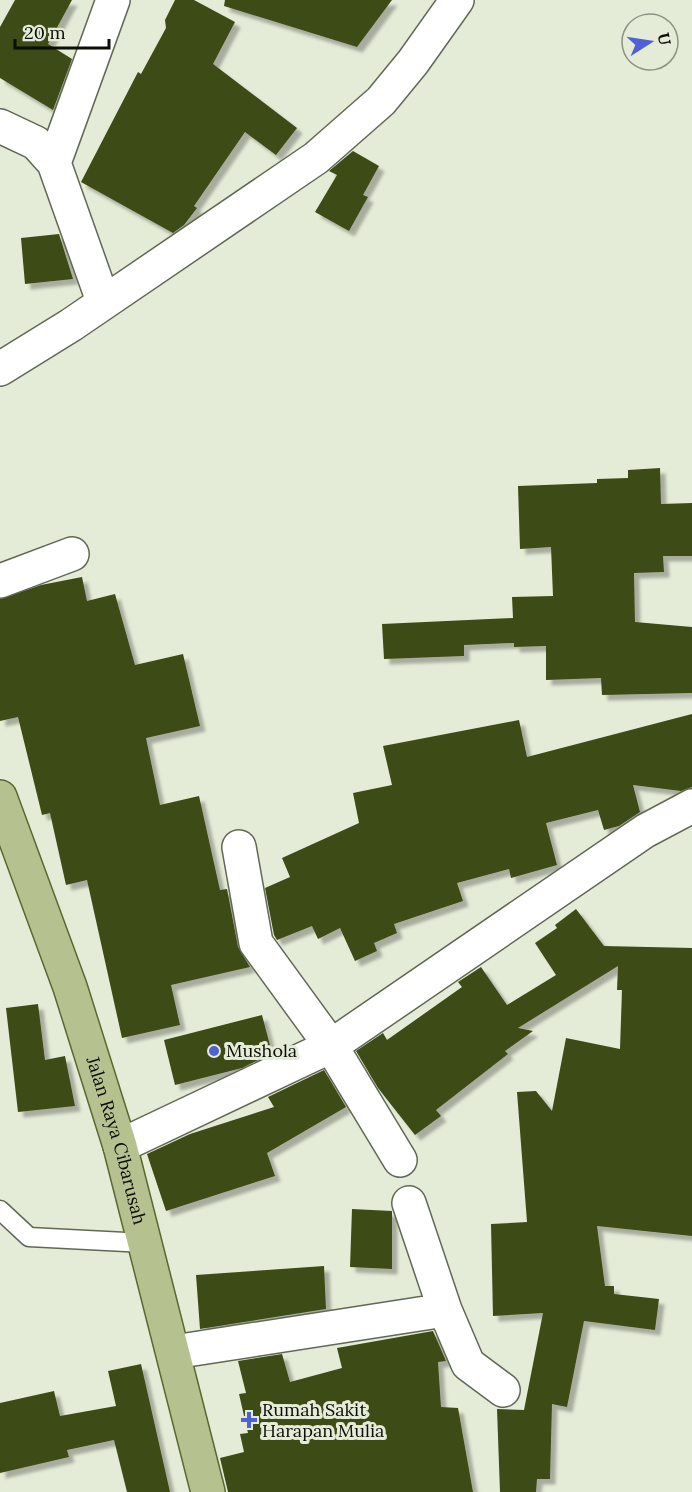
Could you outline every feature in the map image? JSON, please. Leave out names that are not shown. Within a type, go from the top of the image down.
[{"type":"main road","name":"Jalan Raya Cibarusah","points":[[0,797],[70,987],[120,1146],[208,1492]]},
{"type":"street","points":[[54,162],[114,0]]},
{"type":"street","points":[[0,369],[71,325],[103,301],[316,158],[381,101],[413,62],[457,0]]},
{"type":"street","points":[[0,126],[36,143],[54,162],[103,301]]},
{"type":"street","points":[[0,581],[72,554]]},
{"type":"street","points":[[120,1146],[331,1046],[645,831],[692,806]]},
{"type":"street","points":[[239,847],[256,943],[331,1046],[400,1160]]},
{"type":"street","points":[[409,1203],[445,1310],[468,1364],[503,1390]]},
{"type":"street","points":[[174,1352],[445,1310]]},
{"type":"lane","points":[[0,1210],[29,1236],[145,1243]]},
{"type":"building","points":[[15,0],[72,0],[48,44],[72,59],[53,110],[0,78],[0,27]]},
{"type":"building","points":[[175,0],[194,0],[235,22],[213,64],[297,128],[276,155],[245,132],[194,206],[197,208],[184,225],[173,233],[81,182],[138,72],[141,74],[166,28],[165,20]]},
{"type":"building","points":[[225,0],[392,0],[357,47],[224,6]]},
{"type":"building","points":[[353,151],[379,166],[363,195],[368,197],[349,231],[315,212],[337,175],[329,171]]},
{"type":"building","points":[[59,234],[73,279],[25,284],[21,238]]},
{"type":"building","points":[[660,468],[661,504],[692,503],[692,556],[663,556],[664,572],[634,573],[635,622],[692,627],[692,693],[602,695],[601,678],[546,680],[546,646],[514,647],[514,643],[464,645],[464,656],[384,659],[382,624],[513,618],[512,597],[553,596],[551,547],[520,549],[518,486],[597,483],[597,479],[628,478],[628,470]]},
{"type":"building","points":[[82,577],[87,601],[115,594],[135,665],[183,654],[200,726],[146,738],[160,805],[199,796],[220,890],[227,889],[238,947],[250,967],[171,985],[180,1025],[122,1038],[87,880],[66,885],[50,813],[42,815],[18,717],[0,721],[0,599],[41,585]]},
{"type":"building","points":[[692,714],[692,787],[681,791],[633,785],[640,812],[619,826],[604,830],[598,810],[546,823],[557,865],[511,878],[509,869],[457,883],[463,901],[394,924],[397,933],[374,943],[377,951],[355,961],[340,928],[318,939],[312,926],[277,940],[274,935],[265,888],[290,877],[282,858],[359,823],[353,793],[392,785],[383,746],[519,720],[527,757]]},
{"type":"building","points":[[576,909],[604,946],[692,948],[692,1236],[597,1226],[605,1286],[614,1286],[614,1294],[659,1299],[655,1330],[584,1321],[567,1407],[552,1404],[550,1479],[537,1479],[536,1492],[500,1492],[497,1409],[524,1410],[543,1313],[493,1316],[491,1224],[527,1222],[517,1092],[536,1091],[552,1111],[566,1038],[620,1049],[622,990],[617,990],[618,966],[518,1028],[533,1031],[505,1051],[508,1054],[436,1110],[441,1116],[415,1135],[378,1088],[356,1051],[383,1033],[387,1040],[462,987],[458,982],[481,967],[507,1005],[556,975],[535,943],[557,928],[555,925]]},
{"type":"building","points":[[38,1004],[45,1060],[65,1056],[75,1106],[18,1112],[6,1008]]},
{"type":"building","points":[[262,1015],[272,1053],[242,1068],[175,1085],[164,1040]]},
{"type":"building","points":[[324,1070],[346,1107],[267,1153],[275,1176],[166,1211],[147,1154],[190,1134],[274,1107],[268,1097]]},
{"type":"building","points":[[352,1209],[392,1211],[392,1269],[350,1267]]},
{"type":"building","points":[[324,1266],[326,1309],[200,1329],[196,1275]]},
{"type":"building","points":[[433,1331],[446,1361],[438,1362],[441,1407],[458,1408],[473,1492],[228,1492],[220,1458],[244,1452],[240,1434],[248,1433],[239,1394],[246,1393],[238,1361],[282,1354],[290,1382],[342,1368],[337,1348]]},
{"type":"building","points":[[141,1364],[170,1492],[127,1492],[114,1440],[67,1450],[69,1457],[0,1473],[0,1403],[54,1391],[60,1416],[116,1406],[108,1371]]},
{"type":"place","name":"Mushola","points":[[214,1051]]},
{"type":"place","name":"Rumah Sakit Harapan Mulia","points":[[249,1420]]}]
